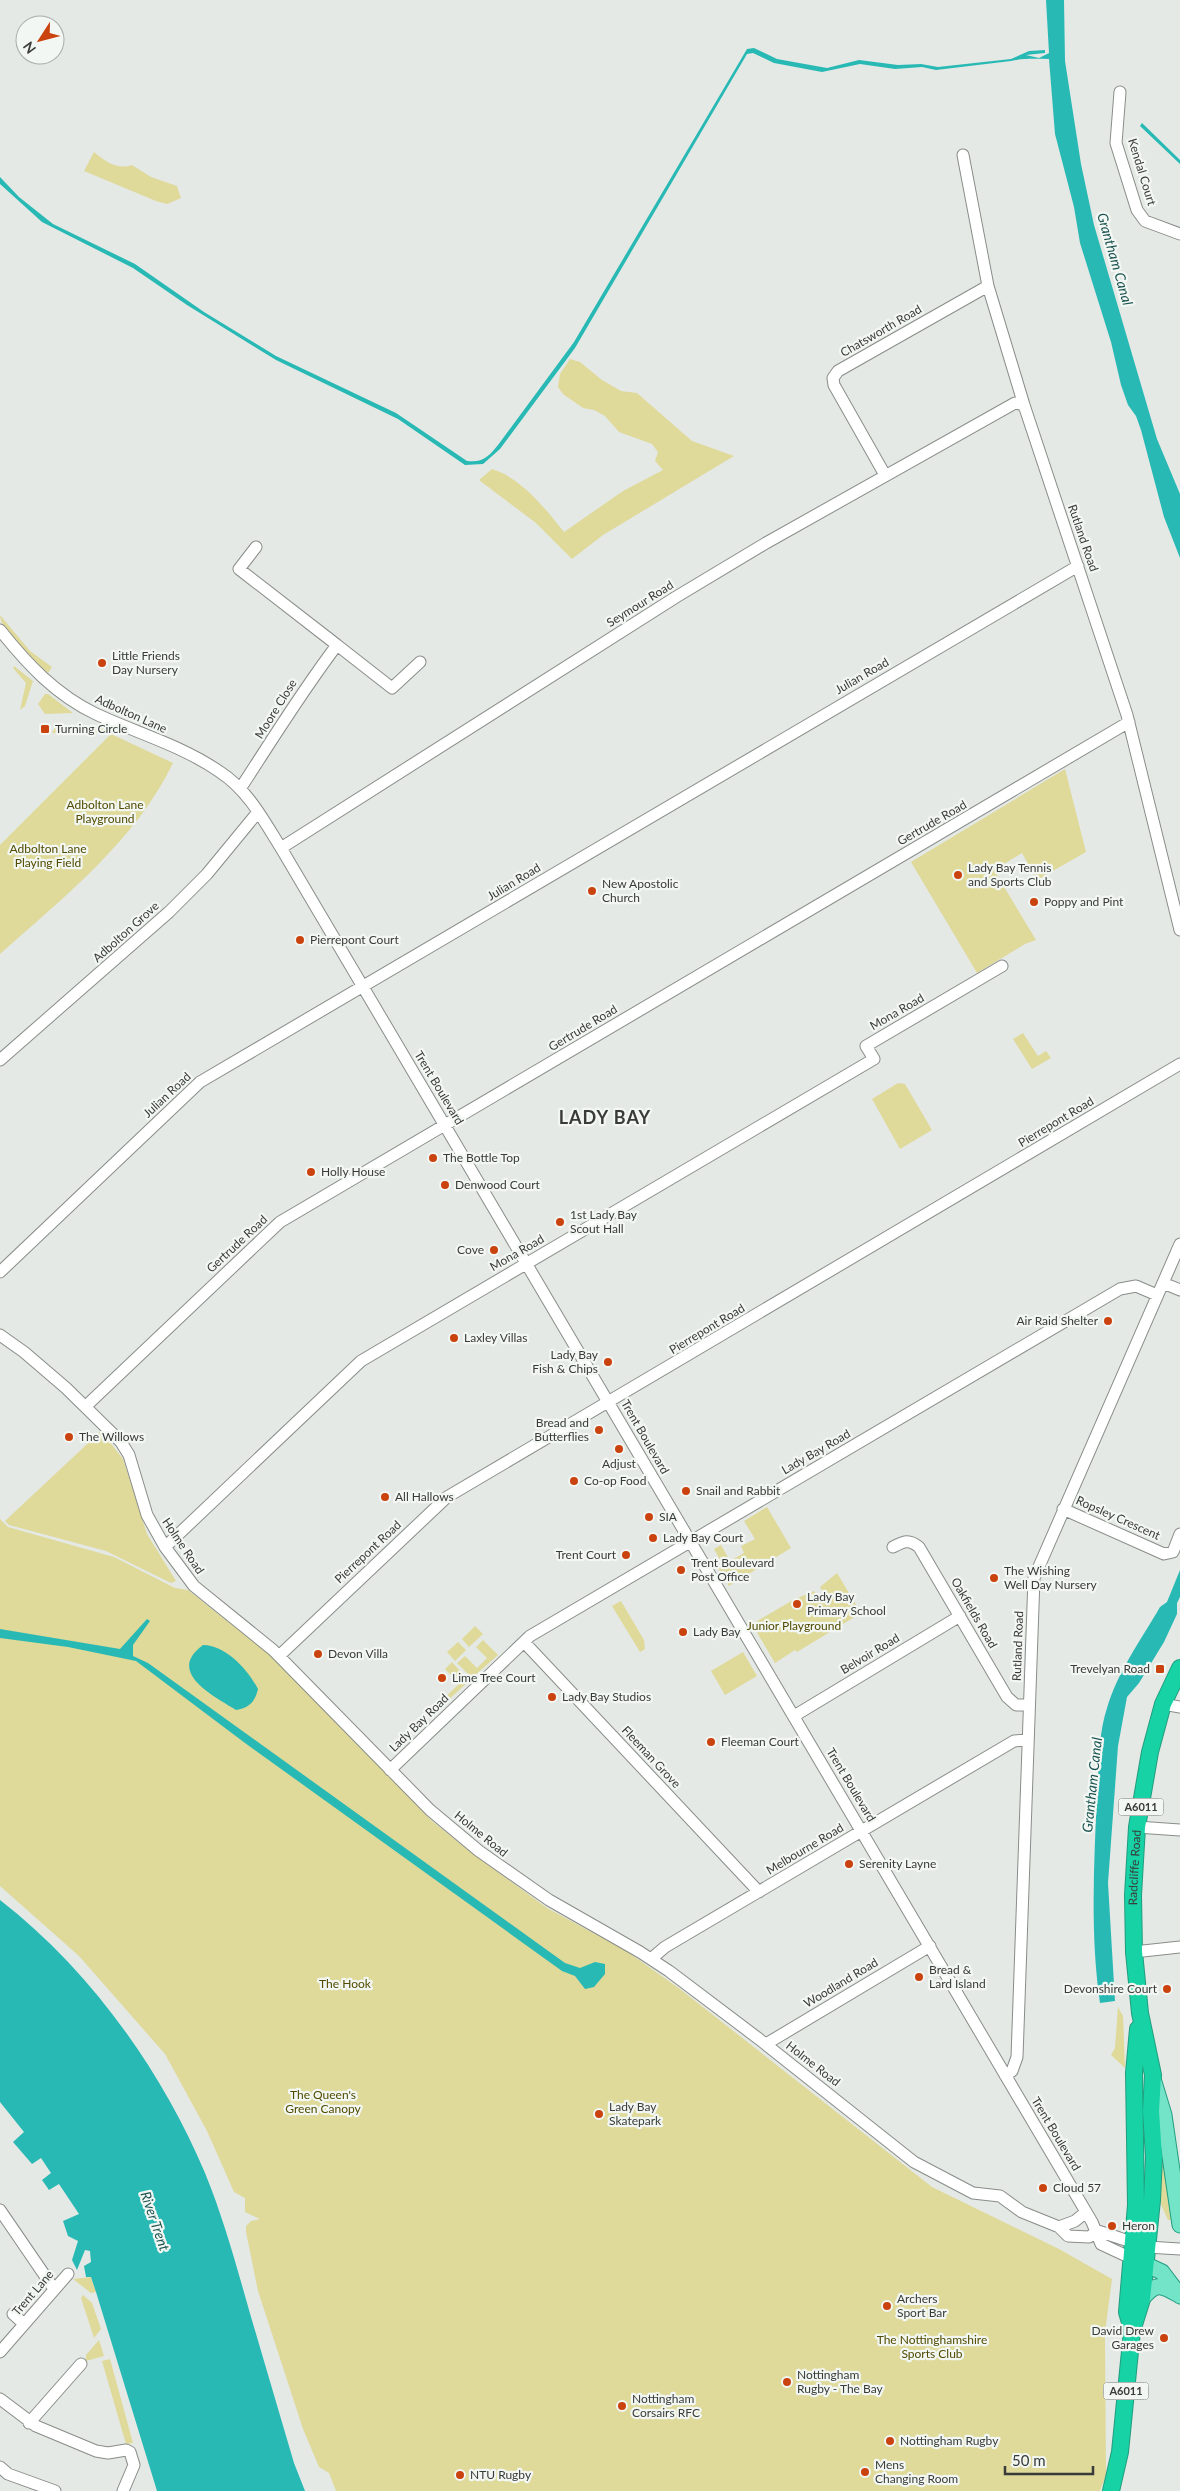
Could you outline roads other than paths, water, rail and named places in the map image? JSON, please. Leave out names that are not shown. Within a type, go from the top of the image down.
[{"type":"highway","name":"Radcliffe Road","points":[[1138,2262],[1152,2200],[1154,2157],[1151,2111],[1153,2075],[1140,2013],[1134,1952],[1133,1895],[1137,1826],[1150,1752],[1163,1704],[1180,1668]]},
{"type":"highway","name":"Radcliffe Road","points":[[1138,2262],[1134,2073],[1140,2013]]},
{"type":"highway","name":"A6011","points":[[1111,2491],[1120,2452],[1132,2331],[1142,2299],[1138,2262]]},
{"type":"highway","name":"A6011","points":[[1132,2331],[1127,2312],[1138,2262]]},
{"type":"main road","name":"Radcliffe Road","points":[[1153,2075],[1164,2115],[1180,2225]]},
{"type":"main road","points":[[1138,2262],[1162,2272],[1180,2296]]},
{"type":"main road","points":[[1142,2299],[1149,2290],[1161,2286],[1180,2296]]},
{"type":"street","name":"Kendal Court","points":[[1120,92],[1116,143],[1137,210],[1145,221],[1180,234]]},
{"type":"street","name":"Rutland Road","points":[[962,155],[988,286],[1024,405],[1129,722],[1180,930]]},
{"type":"street","name":"Chatsworth Road","points":[[886,475],[834,385],[833,378],[838,371],[988,286]]},
{"type":"street","name":"Seymour Road","points":[[281,848],[676,597],[886,475],[1015,403],[1024,405]]},
{"type":"street","points":[[256,547],[239,569],[392,688],[420,662]]},
{"type":"street","name":"Julian Road","points":[[0,1272],[200,1082],[1078,566]]},
{"type":"street","name":"Adbolton Lane","points":[[0,630],[45,681],[69,698],[95,714],[194,757],[221,772],[240,788],[258,812]]},
{"type":"street","name":"Moore Close","points":[[240,788],[293,711],[304,689],[337,645]]},
{"type":"street","name":"Gertrude Road","points":[[86,1406],[280,1222],[1129,722]]},
{"type":"street","name":"Trent Boulevard","points":[[258,812],[363,986],[1098,2231],[1101,2244],[1138,2262]]},
{"type":"street","name":"Adbolton Grove","points":[[0,1060],[169,912],[207,874],[258,812]]},
{"type":"street","name":"Mona Road","points":[[165,1547],[362,1361],[874,1059],[866,1046],[1002,966]]},
{"type":"street","name":"Pierrepont Road","points":[[279,1656],[447,1497],[1180,1064]]},
{"type":"street","name":"Rutland Road","points":[[1006,2075],[1012,2071],[1017,2057],[1034,1578],[1180,1244]]},
{"type":"street","points":[[1163,1283],[1180,1290]]},
{"type":"street","name":"Lady Bay Road","points":[[390,1770],[524,1642],[542,1629],[1120,1289],[1136,1286],[1157,1295]]},
{"type":"street","name":"Holme Road","points":[[0,1335],[24,1352],[114,1433],[128,1455],[147,1515],[165,1547],[190,1581],[203,1595],[279,1656],[430,1810],[506,1872],[549,1900],[651,1959],[766,2044],[914,2162],[973,2193],[1000,2196],[1022,2212],[1059,2228],[1068,2236],[1082,2238],[1098,2231]]},
{"type":"street","name":"Ropsley Crescent","points":[[1063,1508],[1164,1554],[1172,1552],[1180,1534]]},
{"type":"street","name":"Oakfields Road","points":[[893,1547],[905,1540],[912,1541],[919,1547],[1007,1697],[1016,1705],[1029,1706]]},
{"type":"street","name":"Belvoir Road","points":[[794,1716],[960,1616]]},
{"type":"street","name":"Fleeman Grove","points":[[524,1642],[759,1892]]},
{"type":"street","points":[[1163,1704],[1180,1707]]},
{"type":"street","name":"Melbourne Road","points":[[651,1959],[665,1947],[1014,1741],[1028,1740]]},
{"type":"street","points":[[1137,1826],[1180,1830]]},
{"type":"street","name":"Woodland Road","points":[[766,2044],[930,1946]]},
{"type":"street","points":[[1134,1952],[1180,1947]]},
{"type":"street","points":[[0,2210],[54,2289]]},
{"type":"street","points":[[1059,2228],[1075,2221],[1086,2212]]},
{"type":"street","points":[[1138,2262],[1180,2250]]},
{"type":"street","name":"Trent Lane","points":[[0,2352],[68,2274]]},
{"type":"street","points":[[13,2314],[24,2324]]},
{"type":"street","points":[[29,2422],[81,2364]]},
{"type":"street","points":[[0,2398],[29,2422],[96,2451],[130,2452],[134,2465],[123,2491]]},
{"type":"street","points":[[0,2467],[8,2474],[55,2491]]},
{"type":"water","name":"Grantham Canal","points":[[1046,0],[1064,0],[1065,61],[1081,164],[1094,225],[1157,439],[1180,494],[1180,558],[1164,517],[1141,430],[1136,416],[1128,405],[1121,385],[1111,342],[1080,243],[1074,207],[1055,134],[1049,59],[1021,59],[936,70],[922,67],[895,69],[860,64],[822,72],[774,63],[753,53],[747,54],[575,348],[500,449],[483,464],[465,465],[398,419],[276,360],[187,305],[133,268],[42,222],[0,184],[0,177],[19,197],[53,224],[135,264],[204,312],[276,356],[396,413],[467,461],[477,461],[488,455],[498,445],[574,342],[747,49],[754,48],[777,59],[827,68],[859,60],[898,65],[921,64],[938,67],[1011,59],[1029,51],[1045,50],[1045,53],[1026,55],[1039,58],[1049,53]]},
{"type":"water","points":[[1142,123],[1180,160],[1180,164],[1140,126]]},
{"type":"water","name":"Grantham Canal","points":[[1180,1570],[1180,1597],[1177,1603],[1177,1614],[1164,1642],[1139,1683],[1127,1697],[1118,1746],[1108,1883],[1115,2001],[1100,2003],[1095,1951],[1094,1899],[1099,1751],[1102,1729],[1117,1681],[1160,1607],[1167,1602]]},
{"type":"water","points":[[147,1619],[150,1621],[133,1645],[133,1656],[148,1663],[565,1963],[580,1968],[595,1962],[605,1964],[605,1974],[594,1987],[585,1989],[575,1976],[562,1971],[245,1743],[136,1661],[68,1647],[0,1638],[0,1629],[120,1649]]},
{"type":"water","points":[[203,1645],[212,1646],[228,1654],[248,1674],[258,1689],[253,1701],[248,1706],[236,1710],[205,1690],[197,1682],[191,1673],[189,1664],[193,1655]]},
{"type":"water","name":"River Trent","points":[[0,1900],[33,1927],[92,1989],[144,2059],[167,2096],[187,2134],[212,2190],[234,2258],[294,2463],[305,2491],[157,2491],[96,2292],[91,2277],[86,2277],[84,2266],[91,2262],[90,2251],[85,2250],[77,2270],[72,2260],[78,2241],[68,2236],[63,2221],[79,2214],[59,2184],[49,2190],[42,2180],[51,2173],[41,2158],[32,2164],[13,2142],[24,2132],[0,2102]]},
{"type":"place","name":"Little Friends Day Nursery","points":[[102,663]]},
{"type":"place","name":"Turning Circle","points":[[45,729]]},
{"type":"place","name":"Lady Bay Tennis and Sports Club","points":[[958,875]]},
{"type":"place","name":"New Apostolic Church","points":[[592,891]]},
{"type":"place","name":"Poppy and Pint","points":[[1034,902]]},
{"type":"place","name":"Pierrepont Court","points":[[300,940]]},
{"type":"place","name":"The Bottle Top","points":[[433,1158]]},
{"type":"place","name":"Holly House","points":[[311,1172]]},
{"type":"place","name":"Denwood Court","points":[[445,1185]]},
{"type":"place","name":"1st Lady Bay Scout Hall","points":[[560,1222]]},
{"type":"place","name":"Cove","points":[[494,1250]]},
{"type":"place","name":"Air Raid Shelter","points":[[1108,1321]]},
{"type":"place","name":"Laxley Villas","points":[[454,1338]]},
{"type":"place","name":"Lady Bay Fish & Chips","points":[[608,1362]]},
{"type":"place","name":"Bread and Butterflies","points":[[599,1430]]},
{"type":"place","name":"The Willows","points":[[69,1437]]},
{"type":"place","name":"Adjust","points":[[619,1449]]},
{"type":"place","name":"Co-op Food","points":[[574,1481]]},
{"type":"place","name":"Snail and Rabbit","points":[[686,1491]]},
{"type":"place","name":"All Hallows","points":[[385,1497]]},
{"type":"place","name":"SIA","points":[[649,1517]]},
{"type":"place","name":"Lady Bay Court","points":[[653,1538]]},
{"type":"place","name":"Trent Court","points":[[626,1555]]},
{"type":"place","name":"Trent Boulevard Post Office","points":[[681,1570]]},
{"type":"place","name":"The Wishing Well Day Nursery","points":[[994,1578]]},
{"type":"place","name":"Lady Bay Primary School","points":[[797,1604]]},
{"type":"place","name":"Lady Bay","points":[[683,1632]]},
{"type":"place","name":"Devon Villa","points":[[318,1654]]},
{"type":"place","name":"Trevelyan Road","points":[[1160,1669]]},
{"type":"place","name":"Lime Tree Court","points":[[442,1678]]},
{"type":"place","name":"Lady Bay Studios","points":[[552,1697]]},
{"type":"place","name":"Fleeman Court","points":[[711,1742]]},
{"type":"place","name":"Serenity Layne","points":[[849,1864]]},
{"type":"place","name":"Bread & Lard Island","points":[[919,1977]]},
{"type":"place","name":"Devonshire Court","points":[[1167,1989]]},
{"type":"place","name":"Lady Bay Skatepark","points":[[599,2114]]},
{"type":"place","name":"Cloud 57","points":[[1043,2188]]},
{"type":"place","name":"Heron","points":[[1112,2226]]},
{"type":"place","name":"Archers Sport Bar","points":[[887,2306]]},
{"type":"place","name":"David Drew Garages","points":[[1164,2338]]},
{"type":"place","name":"Nottingham Rugby - The Bay","points":[[787,2382]]},
{"type":"place","name":"Nottingham Corsairs RFC","points":[[622,2406]]},
{"type":"place","name":"Nottingham Rugby","points":[[890,2441]]},
{"type":"place","name":"Mens Changing Room","points":[[865,2472]]},
{"type":"place","name":"NTU Rugby","points":[[460,2475]]},
{"type":"district","name":"LADY BAY","points":[[605,1118]]},
{"type":"park label","name":"Adbolton Lane Playground","points":[[105,812]]},
{"type":"park label","name":"Adbolton Lane Playing Field","points":[[48,856]]},
{"type":"park label","name":"Junior Playground","points":[[794,1626]]},
{"type":"park label","name":"The Hook","points":[[345,1984]]},
{"type":"park label","name":"The Queen's Green Canopy","points":[[323,2102]]},
{"type":"park label","name":"The Nottinghamshire Sports Club","points":[[932,2347]]}]
